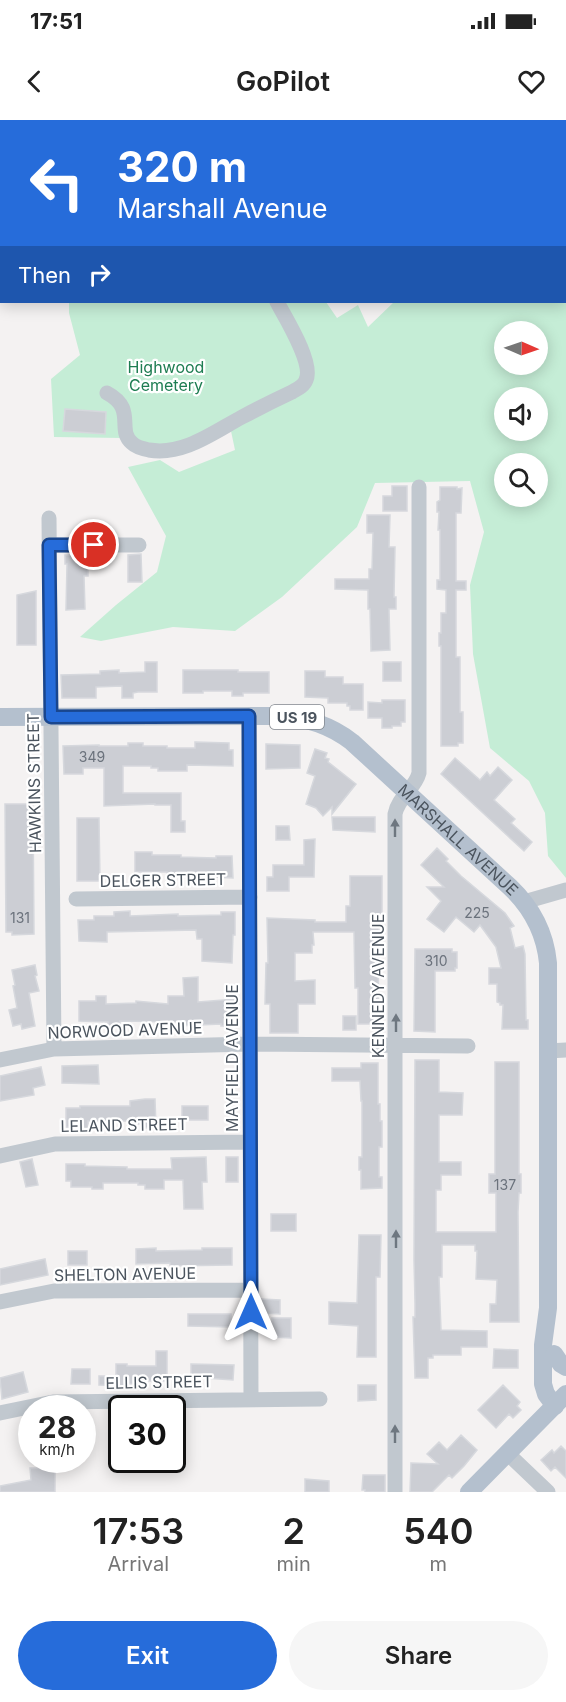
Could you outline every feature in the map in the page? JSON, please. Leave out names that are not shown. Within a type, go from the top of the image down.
[{"type":"main road","name":"MARSHALL AVENUE","points":[[0,717],[290,716],[316,722],[329,727],[352,742],[524,902],[541,930],[547,952],[557,1051],[548,1308],[543,1345],[543,1384],[546,1394],[560,1400]]},
{"type":"main road","name":"MARSHALL AVENUE","points":[[548,1308],[560,1360],[556,1383],[560,1400]]},
{"type":"main road","points":[[469,1492],[560,1400]]},
{"type":"street","points":[[107,393],[122,403],[127,435],[132,444],[158,451],[180,448],[198,441],[292,392],[306,380],[308,371],[304,354],[278,303]]},
{"type":"street","name":"KENNEDY AVENUE","points":[[395,1492],[395,814],[397,805],[415,783],[419,773],[419,487]]},
{"type":"street","name":"HAWKINS STREET","points":[[49,518],[54,1049]]},
{"type":"street","points":[[49,545],[139,545]]},
{"type":"street","name":"MAYFIELD AVENUE","points":[[249,716],[251,1400]]},
{"type":"street","points":[[524,902],[566,890]]},
{"type":"street","name":"DELGER STREET","points":[[76,899],[250,897]]},
{"type":"street","name":"NORWOOD AVENUE","points":[[0,1060],[54,1049],[250,1044],[468,1046]]},
{"type":"street","name":"LELAND STREET","points":[[0,1156],[55,1144],[250,1142]]},
{"type":"street","name":"SHELTON AVENUE","points":[[0,1302],[54,1291],[251,1290]]},
{"type":"street","name":"ELLIS STREET","points":[[0,1413],[53,1401],[320,1399]]},
{"type":"street","points":[[507,1453],[548,1492]]},
{"type":"green space","name":"Highwood Cemetery","points":[[69,303],[327,303],[337,318],[358,305],[368,327],[393,303],[566,303],[566,878],[548,856],[545,813],[529,781],[490,748],[473,654],[470,585],[484,532],[470,481],[375,483],[357,527],[282,597],[235,631],[173,627],[101,641],[80,637],[157,572],[166,536],[128,467],[160,460],[179,472],[235,450],[231,431],[188,450],[122,438],[54,437],[51,379],[80,355],[69,313]]},
{"type":"building","points":[[65,409],[106,412],[105,434],[63,431]]},
{"type":"building","points":[[392,486],[407,486],[407,511],[383,511],[383,496],[392,496]]},
{"type":"building","points":[[440,487],[462,488],[461,513],[456,513],[456,581],[466,581],[466,590],[456,590],[456,657],[460,657],[460,712],[463,712],[463,743],[458,743],[458,746],[441,746],[439,633],[441,633],[441,613],[446,613],[446,590],[437,589],[437,580],[440,580],[440,530],[438,530],[437,502],[440,500]]},
{"type":"building","points":[[367,515],[390,515],[389,547],[395,547],[394,597],[396,597],[396,609],[389,609],[390,650],[371,651],[368,590],[335,589],[335,579],[369,579],[369,569],[372,569],[373,533],[367,533]]},
{"type":"building","points":[[141,554],[142,582],[128,582],[128,555]]},
{"type":"building","points":[[65,555],[84,555],[84,566],[88,566],[88,576],[84,576],[85,609],[66,610],[67,564],[65,564]]},
{"type":"building","points":[[36,591],[36,645],[17,645],[17,595]]},
{"type":"building","points":[[145,662],[157,662],[157,692],[138,692],[133,693],[133,698],[122,698],[122,686],[96,687],[96,698],[62,698],[61,675],[100,674],[100,671],[119,670],[119,673],[145,672]]},
{"type":"building","points":[[383,662],[401,662],[401,681],[383,681]]},
{"type":"building","points":[[183,670],[269,672],[269,693],[243,693],[243,696],[232,696],[232,691],[183,693]]},
{"type":"building","points":[[305,671],[325,671],[325,677],[343,677],[343,684],[363,684],[363,710],[350,710],[347,703],[328,703],[328,698],[305,697]]},
{"type":"building","points":[[382,700],[405,700],[405,722],[401,722],[401,726],[382,728],[382,718],[368,718],[368,702],[382,703]]},
{"type":"building","points":[[195,742],[229,743],[229,750],[233,750],[233,766],[187,765],[187,771],[158,771],[158,768],[151,768],[151,766],[123,766],[123,793],[181,793],[181,821],[185,821],[185,832],[171,832],[171,805],[104,806],[104,768],[83,768],[83,774],[64,774],[63,746],[128,746],[128,743],[143,743],[143,746],[195,748]]},
{"type":"building","points":[[266,744],[300,745],[300,768],[266,769]]},
{"type":"building","points":[[315,749],[327,753],[325,758],[329,759],[328,762],[356,784],[332,814],[332,807],[323,816],[316,808],[306,804],[315,776],[307,773]]},
{"type":"building","points":[[455,758],[480,780],[487,772],[490,776],[498,767],[512,780],[494,800],[515,819],[511,823],[532,842],[524,851],[441,774]]},
{"type":"building","points":[[5,804],[33,804],[34,934],[12,935],[12,932],[6,932]]},
{"type":"building","points":[[332,817],[375,817],[375,832],[333,830]]},
{"type":"building","points":[[77,818],[99,818],[100,881],[77,881]]},
{"type":"building","points":[[276,826],[289,826],[290,840],[276,840]]},
{"type":"building","points":[[315,839],[314,877],[289,877],[289,891],[267,891],[267,877],[273,877],[273,865],[304,865],[304,840]]},
{"type":"building","points":[[437,848],[461,876],[505,913],[514,926],[510,928],[515,948],[523,946],[525,954],[528,1029],[502,1029],[503,1005],[497,1002],[497,984],[489,984],[489,968],[501,968],[496,947],[480,925],[474,932],[456,917],[444,932],[427,919],[441,901],[427,887],[444,887],[421,865]]},
{"type":"building","points":[[135,852],[152,852],[152,855],[181,855],[181,857],[232,856],[233,878],[167,875],[167,872],[135,872]]},
{"type":"building","points":[[350,876],[382,876],[382,918],[379,918],[378,1024],[358,1024],[354,932],[313,932],[312,953],[295,953],[295,981],[315,980],[315,1004],[298,1004],[298,1033],[270,1033],[270,1004],[265,1004],[266,963],[268,963],[267,918],[346,922],[346,906],[350,906]]},
{"type":"building","points":[[130,911],[130,916],[221,915],[221,912],[235,912],[232,963],[202,961],[202,939],[197,939],[196,930],[107,932],[107,942],[79,941],[78,920],[94,920],[94,916],[114,916],[114,912]]},
{"type":"building","points":[[415,949],[452,949],[452,952],[457,952],[455,971],[435,971],[435,1032],[414,1031]]},
{"type":"building","points":[[35,965],[39,991],[29,993],[35,1026],[22,1029],[21,1024],[13,1026],[9,1010],[17,1008],[12,970]]},
{"type":"building","points":[[198,977],[198,1002],[235,999],[236,1026],[221,1026],[221,1024],[178,1026],[178,1022],[120,1021],[120,1026],[108,1026],[108,1022],[79,1021],[79,1001],[96,1001],[96,996],[106,996],[106,1004],[136,1003],[136,1001],[168,1004],[168,996],[184,996],[183,978]]},
{"type":"building","points":[[343,1016],[356,1016],[356,1030],[343,1030]]},
{"type":"building","points":[[415,1060],[439,1060],[439,1092],[463,1093],[462,1115],[439,1115],[439,1162],[461,1162],[461,1175],[441,1175],[441,1190],[436,1190],[436,1232],[496,1232],[496,1193],[489,1193],[489,1174],[495,1174],[495,1062],[519,1062],[521,1193],[519,1193],[518,1212],[519,1322],[490,1322],[490,1304],[496,1304],[497,1280],[476,1279],[477,1251],[475,1251],[475,1245],[442,1245],[442,1277],[439,1277],[441,1330],[487,1331],[487,1347],[461,1347],[461,1355],[433,1355],[433,1358],[428,1358],[428,1378],[415,1378],[413,1317],[415,1317]]},
{"type":"building","points":[[361,1063],[378,1063],[378,1104],[380,1104],[380,1121],[382,1121],[379,1177],[382,1177],[382,1188],[361,1189],[361,1170],[359,1170],[359,1157],[362,1157],[360,1081],[332,1081],[332,1068],[361,1068]]},
{"type":"building","points":[[98,1065],[99,1084],[62,1083],[62,1066]]},
{"type":"building","points":[[41,1067],[45,1085],[33,1088],[34,1095],[0,1101],[0,1076]]},
{"type":"building","points":[[155,1099],[156,1127],[145,1128],[145,1124],[128,1124],[128,1121],[88,1121],[88,1128],[66,1127],[66,1108],[130,1106],[130,1101]]},
{"type":"building","points":[[182,1106],[208,1106],[208,1120],[182,1120]]},
{"type":"building","points":[[206,1157],[207,1182],[202,1182],[203,1209],[184,1209],[183,1180],[164,1180],[164,1189],[145,1189],[145,1185],[138,1185],[138,1183],[103,1183],[103,1189],[92,1189],[92,1187],[71,1187],[71,1181],[66,1181],[66,1164],[127,1167],[127,1169],[172,1169],[171,1158]]},
{"type":"building","points":[[226,1157],[238,1157],[238,1182],[226,1182]]},
{"type":"building","points":[[32,1159],[38,1185],[26,1187],[20,1162]]},
{"type":"building","points":[[271,1214],[296,1214],[296,1231],[271,1231]]},
{"type":"building","points":[[359,1235],[381,1235],[380,1277],[376,1277],[376,1357],[357,1357],[358,1326],[329,1324],[329,1302],[357,1303]]},
{"type":"building","points":[[156,1248],[156,1251],[232,1248],[232,1265],[136,1264],[136,1249]]},
{"type":"building","points":[[68,1251],[87,1251],[87,1265],[68,1265]]},
{"type":"building","points":[[45,1259],[48,1275],[0,1285],[0,1269]]},
{"type":"building","points":[[261,1299],[280,1300],[280,1314],[261,1313]]},
{"type":"building","points":[[188,1314],[231,1314],[231,1327],[188,1326]]},
{"type":"building","points":[[272,1318],[291,1318],[291,1338],[271,1337]]},
{"type":"building","points":[[494,1349],[518,1350],[518,1368],[493,1368]]},
{"type":"building","points":[[156,1351],[167,1351],[167,1381],[143,1381],[143,1384],[127,1384],[127,1386],[99,1385],[99,1376],[116,1376],[116,1364],[156,1366]]},
{"type":"building","points":[[191,1364],[234,1365],[233,1380],[191,1377]]},
{"type":"building","points":[[72,1369],[90,1369],[90,1384],[71,1384]]},
{"type":"building","points":[[23,1372],[28,1392],[2,1399],[0,1378]]},
{"type":"building","points":[[358,1385],[376,1385],[376,1400],[358,1401]]},
{"type":"building","points":[[503,1385],[520,1402],[517,1406],[521,1410],[513,1418],[509,1414],[496,1428],[478,1410]]},
{"type":"building","points":[[461,1435],[477,1450],[464,1466],[452,1478],[449,1475],[432,1492],[410,1492],[411,1463],[438,1464],[427,1454],[439,1442],[447,1450]]},
{"type":"building","points":[[561,1446],[566,1451],[566,1478],[555,1467],[551,1471],[541,1460],[552,1450],[554,1453]]},
{"type":"building","points":[[30,1473],[55,1473],[55,1492],[0,1492],[0,1486],[31,1480]]},
{"type":"building","points":[[363,1475],[385,1475],[385,1492],[362,1490]]},
{"type":"building","points":[[305,1479],[329,1481],[329,1492],[305,1492]]},
{"type":"route","points":[[94,545],[49,545],[51,717],[249,716],[251,1312]]}]
